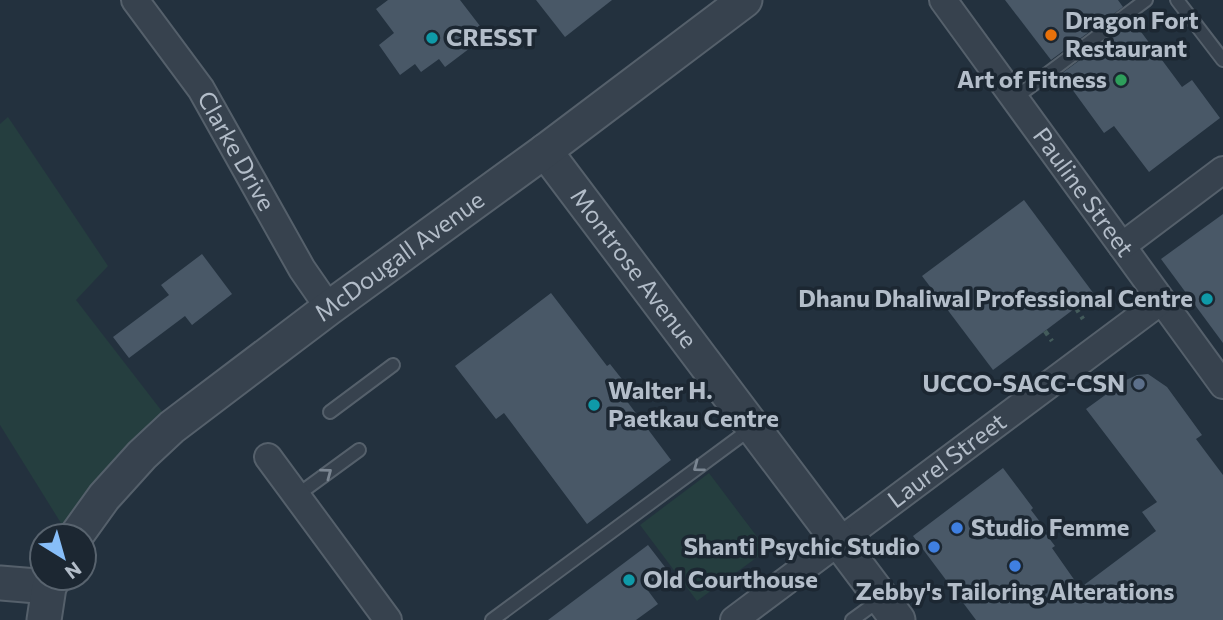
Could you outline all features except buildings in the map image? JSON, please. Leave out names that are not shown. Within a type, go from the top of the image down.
[{"type":"street","name":"Clarke Drive","points":[[135,0],[201,89],[302,269],[329,307]]},
{"type":"street","name":"McDougall Avenue","points":[[86,522],[104,497],[172,427],[329,307],[545,151],[745,0]]},
{"type":"street","name":"Pauline Street","points":[[943,0],[1223,385]]},
{"type":"street","name":"Montrose Avenue","points":[[545,151],[890,609]]},
{"type":"street","points":[[1122,246],[1223,170]]},
{"type":"street","name":"Laurel Street","points":[[734,620],[1161,301]]},
{"type":"street","points":[[268,457],[388,620]]},
{"type":"street","points":[[0,583],[28,582]]},
{"type":"street","points":[[44,620],[49,592]]},
{"type":"lane","points":[[1014,98],[1146,0]]},
{"type":"lane","points":[[1177,0],[1223,60]]},
{"type":"lane","points":[[330,412],[393,365]]},
{"type":"lane","points":[[492,620],[753,427]]},
{"type":"lane","points":[[296,496],[359,450]]},
{"type":"lane","points":[[852,620],[890,609]]},
{"type":"path","points":[[1076,308],[1083,319]]},
{"type":"path","points":[[1045,331],[1052,341]]},
{"type":"green space","points":[[8,117],[108,266],[76,300],[171,423],[82,522],[60,522],[0,425],[0,124]]},
{"type":"green space","points":[[709,473],[767,550],[697,601],[640,525]]},
{"type":"place","name":"Dragon Fort Restaurant","points":[[1051,35]]},
{"type":"place","name":"CRESST","points":[[432,38]]},
{"type":"place","name":"Art of Fitness","points":[[1121,80]]},
{"type":"place","name":"Dhanu Dhaliwal Professional Centre","points":[[1207,299]]},
{"type":"place","name":"UCCO-SACC-CSN","points":[[1139,384]]},
{"type":"place","name":"Walter H. Paetkau Centre","points":[[594,405]]},
{"type":"place","name":"Studio Femme","points":[[957,528]]},
{"type":"place","name":"Shanti Psychic Studio","points":[[934,547]]},
{"type":"place","name":"Zebby's Tailoring Alterations","points":[[1015,566]]},
{"type":"place","name":"Old Courthouse","points":[[629,580]]}]
